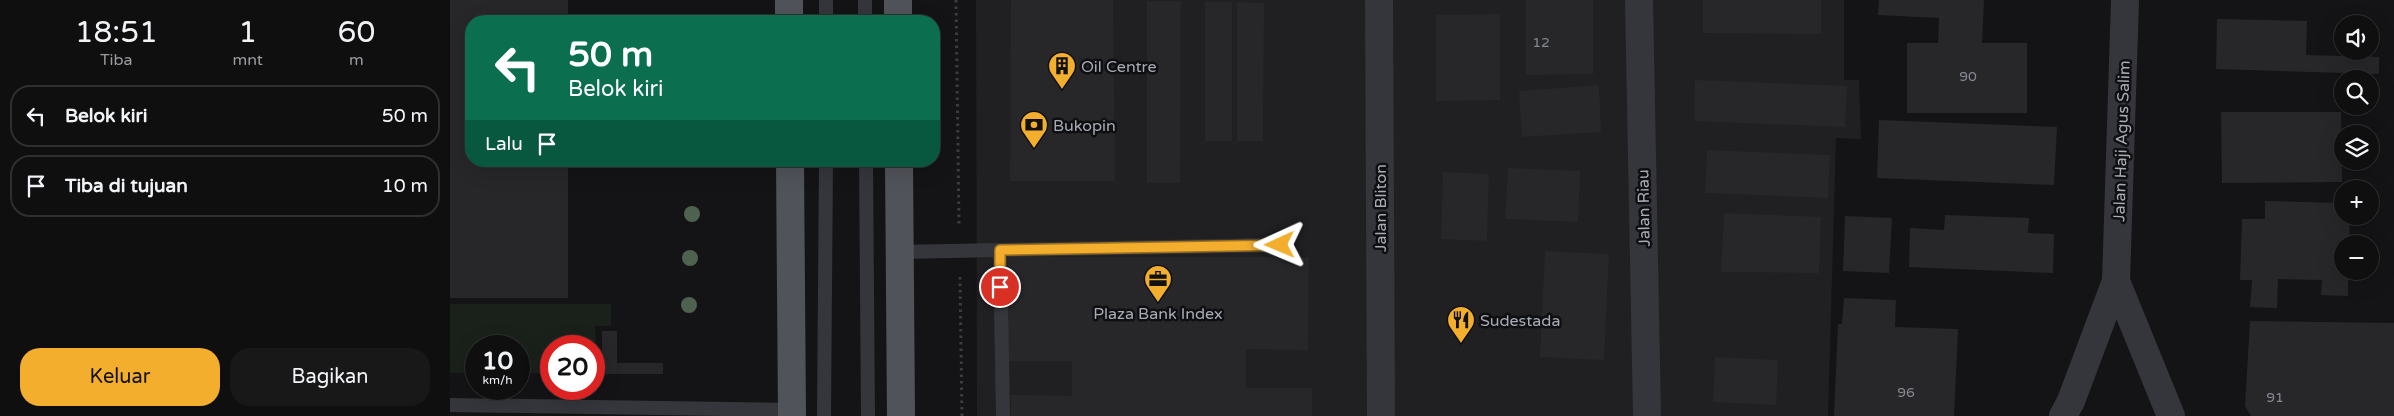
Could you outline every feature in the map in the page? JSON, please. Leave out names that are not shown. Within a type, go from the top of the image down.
[{"type":"main road","points":[[789,0],[789,15]]},
{"type":"main road","points":[[898,0],[898,15]]},
{"type":"main road","points":[[790,167],[792,413]]},
{"type":"main road","points":[[899,167],[901,416]]},
{"type":"street","name":"Jalan Bliton","points":[[1379,0],[1381,416]]},
{"type":"street","name":"Jalan Riau","points":[[1639,0],[1646,416]]},
{"type":"street","name":"Jalan Haji Agus Salim","points":[[2063,416],[2071,401],[2116,282],[2125,0]]},
{"type":"street","name":"Jalan Haji Agus Salim","points":[[2116,282],[2171,416]]},
{"type":"lane","points":[[826,0],[826,15]]},
{"type":"lane","points":[[865,0],[865,15]]},
{"type":"lane","points":[[824,416],[826,167]]},
{"type":"lane","points":[[866,167],[868,416]]},
{"type":"lane","points":[[900,252],[1280,245]]},
{"type":"lane","points":[[1000,250],[1003,416]]},
{"type":"lane","points":[[450,405],[792,413]]},
{"type":"path","points":[[956,0],[962,416]]},
{"type":"shaded area","points":[[976,0],[1844,0],[1844,80],[1859,80],[1861,139],[1836,138],[1828,416],[977,416]]},
{"type":"shaded area","points":[[450,304],[611,304],[611,326],[595,326],[595,335],[540,335],[540,373],[530,373],[530,335],[465,335],[465,373],[450,373]]},
{"type":"building","points":[[450,0],[568,0],[568,15],[465,15],[465,167],[568,167],[568,298],[450,298]]},
{"type":"building","name":"Oil Centre","points":[[1011,0],[1113,0],[1115,181],[1010,181]]},
{"type":"building","points":[[1526,0],[1593,0],[1593,74],[1526,75]]},
{"type":"building","points":[[1703,0],[1821,0],[1821,34],[1703,33]]},
{"type":"building","points":[[1879,0],[1984,0],[1982,43],[2027,43],[2027,113],[1907,113],[1907,43],[1938,43],[1939,18],[1878,15]]},
{"type":"building","points":[[1147,1],[1181,1],[1180,183],[1147,183]]},
{"type":"building","points":[[1205,2],[1232,2],[1232,141],[1205,141]]},
{"type":"building","points":[[1237,2],[1264,3],[1263,141],[1237,141]]},
{"type":"building","points":[[1500,14],[1500,100],[1436,101],[1436,15]]},
{"type":"building","points":[[2217,19],[2307,21],[2306,55],[2334,56],[2334,60],[2379,60],[2379,70],[2334,70],[2334,73],[2216,69]]},
{"type":"building","points":[[1695,80],[1847,86],[1845,127],[1694,121]]},
{"type":"building","points":[[1599,85],[1601,132],[1522,137],[1519,91]]},
{"type":"building","points":[[2221,112],[2334,112],[2334,115],[2341,115],[2341,125],[2334,125],[2334,170],[2342,170],[2342,180],[2334,180],[2334,182],[2222,183]]},
{"type":"building","points":[[1879,120],[2057,127],[2054,185],[1877,178]]},
{"type":"building","points":[[1707,150],[1830,155],[1828,198],[1705,193]]},
{"type":"building","points":[[1508,168],[1580,171],[1578,222],[1505,219]]},
{"type":"building","points":[[1443,172],[1489,174],[1487,241],[1441,239]]},
{"type":"building","points":[[2265,201],[2334,203],[2334,225],[2350,225],[2349,235],[2334,235],[2334,280],[2348,280],[2348,296],[2321,295],[2322,280],[2278,279],[2277,308],[2250,307],[2252,280],[2240,280],[2242,219],[2265,219]]},
{"type":"building","points":[[1724,213],[1821,217],[1819,273],[1721,272]]},
{"type":"building","points":[[1945,215],[2029,218],[2028,233],[2054,234],[2053,273],[1909,267],[1910,228],[1944,230]]},
{"type":"building","points":[[1845,216],[1892,218],[1889,273],[1843,271]]},
{"type":"building","points":[[1545,251],[1609,254],[1604,360],[1540,357]]},
{"type":"building","name":"Plaza Bank Index","points":[[1008,257],[1309,257],[1308,350],[1246,349],[1246,388],[1312,388],[1312,416],[1011,416],[1011,395],[1072,396],[1072,361],[1008,361]]},
{"type":"building","points":[[1844,298],[1896,300],[1895,327],[1958,329],[1954,416],[1834,416],[1838,324],[1842,324]]},
{"type":"building","points":[[2250,321],[2394,323],[2394,416],[2251,416],[2245,406]]},
{"type":"building","points":[[602,331],[617,331],[617,363],[663,363],[663,374],[605,374],[605,335],[602,335]]},
{"type":"building","points":[[1715,357],[1778,360],[1776,405],[1713,402]]},
{"type":"place","name":"Oil Centre","points":[[1062,90]]},
{"type":"place","name":"Bukopin","points":[[1034,149]]},
{"type":"place","name":"Plaza Bank Index","points":[[1158,303]]},
{"type":"place","name":"Sudestada","points":[[1461,344]]},
{"type":"route","points":[[1000,287],[1000,250],[1280,245]]}]
